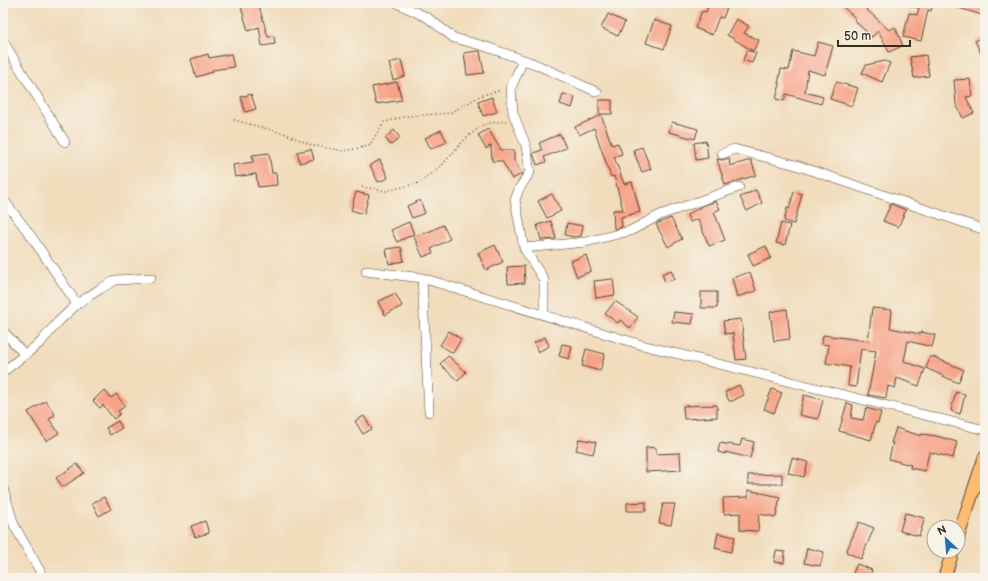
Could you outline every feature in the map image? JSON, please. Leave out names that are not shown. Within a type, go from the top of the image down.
[{"type":"main road","points":[[964,519],[985,456]]},
{"type":"main road","points":[[944,578],[950,559]]},
{"type":"street","points":[[397,3],[428,18],[454,38],[484,46],[524,60],[597,92]]},
{"type":"street","points":[[3,41],[66,142]]},
{"type":"street","points":[[524,60],[511,88],[514,113],[526,146],[530,172],[519,189],[515,200],[524,248],[544,280],[544,315]]},
{"type":"street","points":[[722,154],[734,149],[796,165],[985,230]]},
{"type":"street","points":[[524,248],[586,242],[630,231],[660,215],[739,187]]},
{"type":"street","points":[[3,199],[31,236],[78,304]]},
{"type":"street","points":[[366,271],[422,278],[642,345],[985,430]]},
{"type":"street","points":[[3,372],[41,342],[58,322],[78,304],[100,289],[116,280],[151,278]]},
{"type":"street","points":[[422,278],[429,412]]},
{"type":"street","points":[[3,331],[25,355]]},
{"type":"street","points":[[3,488],[14,525],[40,571],[40,578]]},
{"type":"path","points":[[234,120],[286,134],[311,145],[344,151],[370,146],[384,122],[408,116],[450,113],[480,96],[511,88]]},
{"type":"path","points":[[362,186],[386,191],[419,183],[443,164],[466,138],[484,124],[516,119]]},
{"type":"building","points":[[258,3],[268,37],[274,36],[275,44],[262,46],[259,27],[248,31],[241,7]]},
{"type":"building","points":[[709,3],[729,3],[723,18],[719,17],[712,35],[695,28],[702,11],[706,12]]},
{"type":"building","points":[[839,3],[867,3],[864,7],[889,30],[895,27],[902,46],[889,52],[878,31],[872,37]]},
{"type":"building","points":[[910,3],[933,3],[931,11],[928,10],[921,41],[903,37],[909,13],[917,15],[919,8],[909,6]]},
{"type":"building","points":[[949,3],[974,3],[985,6],[985,16],[949,5]]},
{"type":"building","points":[[608,14],[625,22],[618,36],[601,28]]},
{"type":"building","points":[[736,19],[749,26],[744,33],[759,40],[753,51],[727,35]]},
{"type":"building","points":[[654,20],[672,26],[664,49],[646,43]]},
{"type":"building","points":[[985,36],[985,62],[975,41]]},
{"type":"building","points":[[818,42],[833,46],[825,75],[808,70],[805,92],[823,97],[821,104],[786,94],[784,101],[776,99],[780,84],[778,84],[781,69],[789,70],[793,51],[814,56]]},
{"type":"building","points":[[747,50],[756,53],[752,63],[743,60]]},
{"type":"building","points":[[480,51],[484,73],[467,75],[464,53]]},
{"type":"building","points":[[208,54],[209,58],[231,54],[234,67],[212,70],[213,72],[196,77],[191,59]]},
{"type":"building","points":[[926,55],[929,76],[914,78],[910,57]]},
{"type":"building","points":[[401,60],[405,76],[393,80],[389,63]]},
{"type":"building","points":[[885,61],[890,63],[882,82],[862,73],[866,65]]},
{"type":"building","points":[[970,79],[972,96],[966,97],[974,113],[963,118],[956,104],[954,80]]},
{"type":"building","points":[[397,82],[402,100],[376,104],[372,87]]},
{"type":"building","points":[[836,82],[858,88],[852,106],[830,99]]},
{"type":"building","points":[[251,94],[256,109],[245,112],[241,97]]},
{"type":"building","points":[[563,94],[575,97],[572,108],[560,104]]},
{"type":"building","points":[[492,97],[497,112],[483,116],[478,102]]},
{"type":"building","points":[[599,100],[612,100],[612,114],[599,114]]},
{"type":"building","points":[[601,115],[612,145],[618,143],[622,154],[614,157],[624,184],[632,182],[640,212],[621,217],[622,227],[614,229],[613,210],[623,210],[614,176],[611,177],[594,128],[579,135],[575,127]]},
{"type":"building","points":[[672,122],[698,129],[695,139],[669,132]]},
{"type":"building","points":[[488,129],[501,150],[514,150],[514,160],[522,174],[512,179],[502,161],[492,161],[491,145],[486,149],[478,135]]},
{"type":"building","points":[[394,130],[400,138],[391,145],[385,138]]},
{"type":"building","points":[[441,130],[447,142],[431,149],[425,138]]},
{"type":"building","points":[[560,134],[566,148],[544,157],[546,162],[537,165],[533,153],[542,150],[539,143]]},
{"type":"building","points":[[706,141],[708,158],[696,160],[694,143]]},
{"type":"building","points":[[642,147],[651,169],[642,172],[633,150]]},
{"type":"building","points":[[311,149],[314,159],[300,163],[297,152]]},
{"type":"building","points":[[269,153],[272,173],[276,173],[277,185],[258,187],[256,174],[235,177],[233,165],[253,162],[252,155]]},
{"type":"building","points":[[729,158],[730,166],[751,160],[756,175],[725,185],[717,159],[722,160]]},
{"type":"building","points":[[380,160],[388,178],[378,182],[370,165]]},
{"type":"building","points":[[756,190],[762,203],[747,211],[740,197]]},
{"type":"building","points":[[356,192],[369,195],[364,214],[351,210]]},
{"type":"building","points":[[794,192],[802,194],[794,224],[784,221],[787,208],[789,209]]},
{"type":"building","points":[[552,194],[561,211],[547,218],[538,201]]},
{"type":"building","points":[[420,200],[425,213],[412,218],[407,206]]},
{"type":"building","points":[[716,201],[720,209],[714,212],[725,240],[709,246],[698,219],[690,222],[687,215],[702,206]]},
{"type":"building","points":[[891,204],[906,210],[898,227],[883,221]]},
{"type":"building","points":[[671,218],[682,239],[668,247],[656,224]]},
{"type":"building","points":[[551,221],[556,239],[541,240],[537,225]]},
{"type":"building","points":[[409,222],[414,234],[397,242],[391,230]]},
{"type":"building","points":[[567,223],[583,226],[581,236],[574,237],[565,235]]},
{"type":"building","points":[[781,223],[790,225],[785,245],[776,243]]},
{"type":"building","points":[[443,225],[450,239],[431,249],[433,253],[423,257],[414,237]]},
{"type":"building","points":[[495,245],[503,262],[486,270],[478,253]]},
{"type":"building","points":[[766,246],[771,258],[753,266],[748,254]]},
{"type":"building","points":[[401,247],[404,261],[389,264],[386,249]]},
{"type":"building","points":[[586,255],[591,271],[577,277],[571,261]]},
{"type":"building","points":[[524,266],[525,283],[508,284],[507,267]]},
{"type":"building","points":[[671,270],[675,279],[665,282],[662,274]]},
{"type":"building","points":[[750,272],[756,291],[737,297],[732,278]]},
{"type":"building","points":[[613,279],[615,295],[596,298],[594,281]]},
{"type":"building","points":[[701,292],[717,292],[717,308],[701,308]]},
{"type":"building","points":[[395,293],[402,306],[385,315],[378,302]]},
{"type":"building","points":[[615,301],[638,317],[630,328],[620,320],[618,323],[605,314]]},
{"type":"building","points":[[872,308],[892,310],[890,328],[920,334],[921,332],[935,335],[932,347],[908,341],[904,361],[925,369],[919,386],[897,378],[895,388],[888,386],[886,398],[868,395],[876,351],[861,349],[856,387],[848,386],[850,367],[826,363],[829,345],[822,344],[823,335],[868,341]]},
{"type":"building","points":[[787,309],[790,339],[774,341],[770,312]]},
{"type":"building","points":[[674,312],[694,314],[692,324],[672,322]]},
{"type":"building","points":[[741,319],[746,359],[736,360],[733,333],[725,334],[723,321]]},
{"type":"building","points":[[449,331],[461,339],[453,353],[440,345]]},
{"type":"building","points":[[545,337],[549,346],[538,352],[534,343]]},
{"type":"building","points":[[562,344],[572,346],[569,359],[559,356]]},
{"type":"building","points":[[586,349],[605,354],[600,371],[582,366]]},
{"type":"building","points":[[448,356],[466,372],[458,381],[440,364]]},
{"type":"building","points":[[931,356],[964,370],[958,383],[926,368]]},
{"type":"building","points":[[739,385],[744,395],[729,401],[725,392]]},
{"type":"building","points":[[772,389],[782,393],[774,413],[764,409]]},
{"type":"building","points":[[104,390],[111,398],[116,394],[125,406],[118,411],[120,414],[114,419],[103,405],[100,408],[93,401]]},
{"type":"building","points":[[956,392],[965,394],[960,414],[951,411]]},
{"type":"building","points":[[804,395],[823,400],[818,419],[799,415]]},
{"type":"building","points":[[46,401],[55,415],[49,419],[59,433],[46,441],[28,412]]},
{"type":"building","points":[[847,403],[853,405],[851,418],[863,420],[866,408],[881,412],[878,423],[876,422],[871,440],[839,431]]},
{"type":"building","points":[[717,405],[717,417],[684,419],[683,406]]},
{"type":"building","points":[[364,416],[372,429],[363,434],[355,421]]},
{"type":"building","points":[[118,421],[122,428],[110,435],[106,428]]},
{"type":"building","points":[[896,428],[921,436],[921,434],[936,436],[957,442],[953,458],[929,452],[925,471],[910,468],[911,465],[889,459],[893,443],[891,443]]},
{"type":"building","points":[[579,439],[596,442],[593,454],[576,450]]},
{"type":"building","points":[[742,439],[754,442],[750,458],[725,452],[725,454],[718,452],[720,443],[740,446]]},
{"type":"building","points":[[646,447],[656,448],[656,454],[680,453],[681,470],[646,472]]},
{"type":"building","points":[[792,458],[808,462],[804,477],[788,473]]},
{"type":"building","points":[[77,464],[84,473],[63,487],[56,478]]},
{"type":"building","points":[[782,474],[782,484],[748,484],[748,475]]},
{"type":"building","points":[[748,490],[780,497],[776,517],[759,514],[758,531],[740,530],[740,513],[724,514],[723,498],[748,497]]},
{"type":"building","points":[[104,497],[111,509],[99,516],[92,503]]},
{"type":"building","points":[[646,502],[646,511],[627,511],[627,503]]},
{"type":"building","points":[[663,504],[675,504],[671,525],[659,523]]},
{"type":"building","points":[[905,513],[925,518],[919,536],[900,531]]},
{"type":"building","points":[[205,521],[209,533],[195,537],[191,526]]},
{"type":"building","points":[[859,522],[874,528],[861,559],[846,552]]},
{"type":"building","points":[[718,533],[735,537],[731,552],[715,548]]},
{"type":"building","points":[[807,548],[824,552],[820,566],[804,563]]},
{"type":"building","points":[[776,551],[785,552],[784,563],[774,562]]},
{"type":"building","points":[[857,564],[872,570],[869,578],[851,578]]}]
